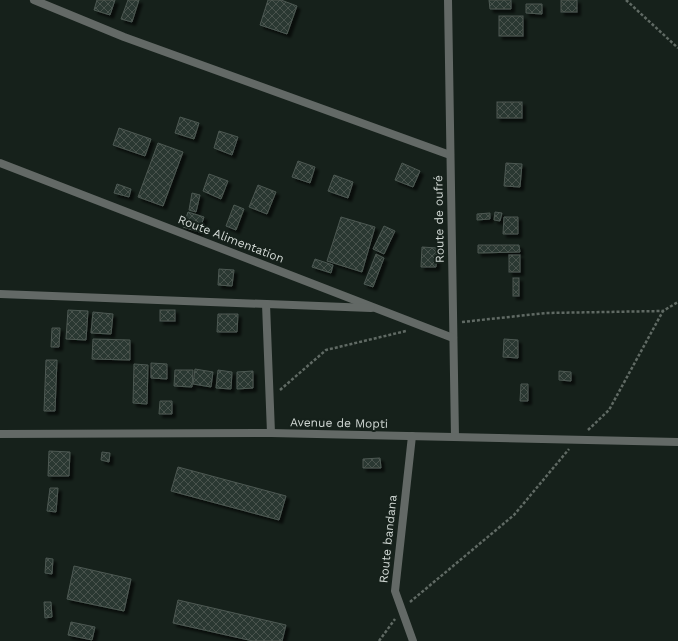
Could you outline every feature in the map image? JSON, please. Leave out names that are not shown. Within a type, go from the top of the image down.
[{"type":"street","points":[[34,0],[124,37],[450,155]]},
{"type":"street","name":"Route de oufré","points":[[448,0],[455,437]]},
{"type":"street","name":"Route Alimentation","points":[[0,163],[453,338]]},
{"type":"street","points":[[0,294],[378,309]]},
{"type":"street","points":[[266,304],[271,433]]},
{"type":"street","name":"Avenue de Mopti","points":[[0,434],[271,433],[678,442]]},
{"type":"street","name":"Route bandana","points":[[412,436],[395,591],[413,641]]},
{"type":"path","points":[[626,0],[678,48]]},
{"type":"path","points":[[379,641],[402,609],[514,515],[577,440],[610,410],[663,311],[678,302]]},
{"type":"building","points":[[97,0],[115,0],[110,15],[94,10]]},
{"type":"building","points":[[128,0],[139,0],[132,22],[121,19]]},
{"type":"building","points":[[268,0],[281,0],[297,6],[287,34],[260,25]]},
{"type":"building","points":[[489,0],[511,0],[511,9],[490,9]]},
{"type":"building","points":[[561,0],[577,0],[577,12],[561,12]]},
{"type":"building","points":[[526,4],[542,4],[542,14],[526,13]]},
{"type":"building","points":[[499,16],[523,16],[523,36],[499,36]]},
{"type":"building","points":[[497,102],[522,102],[522,118],[497,118]]},
{"type":"building","points":[[180,117],[199,123],[194,139],[175,133]]},
{"type":"building","points":[[119,128],[151,139],[145,156],[113,145]]},
{"type":"building","points":[[219,131],[238,137],[232,155],[214,148]]},
{"type":"building","points":[[158,143],[183,152],[163,206],[138,197]]},
{"type":"building","points":[[298,161],[315,167],[310,183],[292,177]]},
{"type":"building","points":[[402,163],[420,171],[413,187],[395,180]]},
{"type":"building","points":[[506,163],[522,164],[520,187],[504,186]]},
{"type":"building","points":[[209,174],[228,181],[221,199],[203,191]]},
{"type":"building","points":[[334,175],[353,182],[348,198],[328,191]]},
{"type":"building","points":[[117,184],[131,189],[129,197],[114,193]]},
{"type":"building","points":[[258,185],[276,192],[267,214],[249,207]]},
{"type":"building","points":[[192,193],[200,195],[196,212],[189,210]]},
{"type":"building","points":[[234,205],[244,209],[236,230],[226,226]]},
{"type":"building","points":[[188,212],[204,217],[199,232],[183,227]]},
{"type":"building","points":[[495,212],[502,213],[500,221],[494,220]]},
{"type":"building","points":[[490,213],[490,219],[477,220],[477,214]]},
{"type":"building","points":[[341,217],[375,227],[362,272],[327,261]]},
{"type":"building","points":[[504,217],[518,217],[518,234],[503,234]]},
{"type":"building","points":[[384,226],[395,231],[384,254],[373,249]]},
{"type":"building","points":[[478,245],[519,245],[520,252],[478,253]]},
{"type":"building","points":[[422,247],[437,248],[436,267],[421,267]]},
{"type":"building","points":[[376,254],[384,258],[373,287],[364,284]]},
{"type":"building","points":[[509,255],[520,255],[520,272],[509,272]]},
{"type":"building","points":[[315,259],[333,265],[331,273],[312,267]]},
{"type":"building","points":[[219,269],[234,270],[232,286],[218,285]]},
{"type":"building","points":[[513,278],[519,278],[519,296],[513,296]]},
{"type":"building","points":[[68,310],[88,311],[86,340],[66,339]]},
{"type":"building","points":[[160,310],[175,310],[175,321],[160,321]]},
{"type":"building","points":[[93,312],[113,314],[111,334],[91,333]]},
{"type":"building","points":[[218,314],[238,314],[237,332],[217,332]]},
{"type":"building","points":[[52,328],[60,328],[59,347],[51,347]]},
{"type":"building","points":[[93,339],[130,340],[130,360],[92,359]]},
{"type":"building","points":[[504,339],[518,340],[518,358],[503,357]]},
{"type":"building","points":[[46,360],[57,360],[55,411],[44,411]]},
{"type":"building","points":[[151,363],[167,364],[167,379],[151,378]]},
{"type":"building","points":[[134,364],[148,365],[147,404],[133,403]]},
{"type":"building","points":[[195,369],[213,372],[211,387],[193,384]]},
{"type":"building","points":[[175,370],[193,370],[192,387],[174,386]]},
{"type":"building","points":[[218,370],[232,372],[231,389],[216,388]]},
{"type":"building","points":[[253,371],[253,388],[237,389],[237,372]]},
{"type":"building","points":[[559,371],[571,372],[571,381],[559,380]]},
{"type":"building","points":[[521,384],[528,384],[528,401],[520,401]]},
{"type":"building","points":[[160,401],[172,401],[172,414],[159,414]]},
{"type":"building","points":[[49,451],[70,452],[69,476],[48,476]]},
{"type":"building","points":[[102,452],[110,453],[109,462],[101,460]]},
{"type":"building","points":[[380,458],[381,468],[363,468],[363,459]]},
{"type":"building","points":[[178,467],[286,496],[279,520],[171,491]]},
{"type":"building","points":[[50,488],[58,488],[56,512],[47,511]]},
{"type":"building","points":[[46,558],[53,559],[52,574],[45,573]]},
{"type":"building","points":[[74,566],[131,579],[124,611],[67,599]]},
{"type":"building","points":[[178,600],[286,625],[282,641],[253,641],[173,623]]},
{"type":"building","points":[[44,602],[51,602],[52,617],[45,618]]},
{"type":"building","points":[[71,622],[95,627],[92,640],[68,635]]}]
